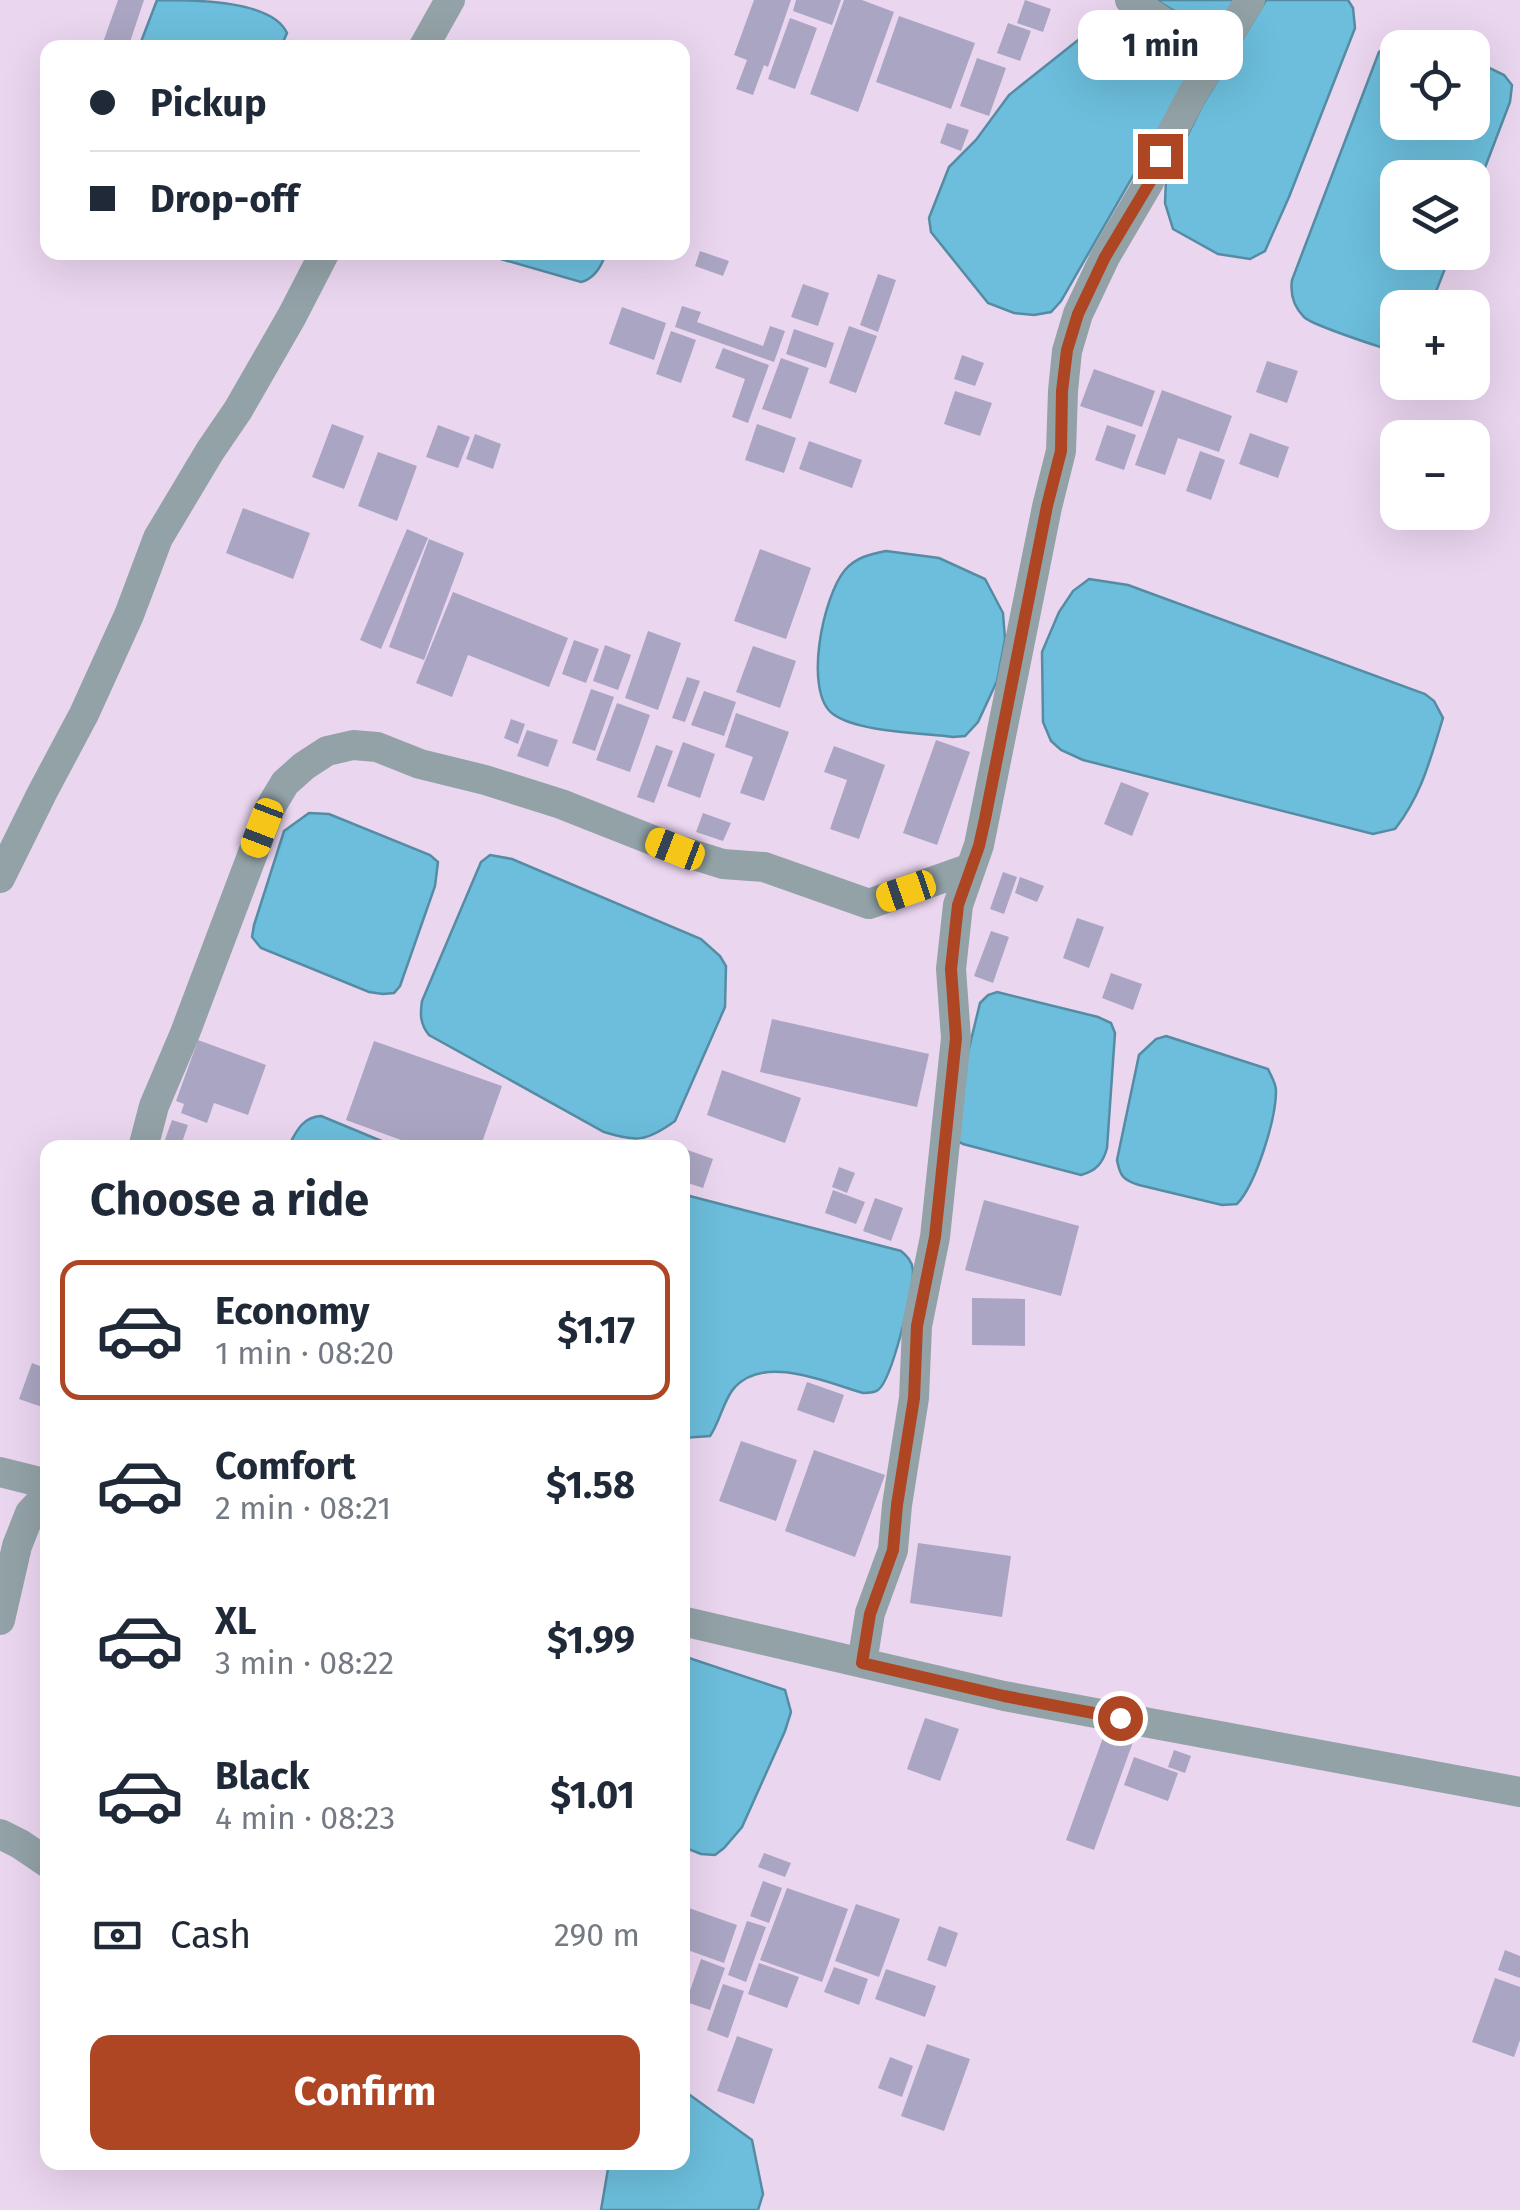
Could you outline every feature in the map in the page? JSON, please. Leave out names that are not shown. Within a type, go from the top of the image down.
[{"type":"street","points":[[427,40],[450,0]]},
{"type":"street","points":[[1130,0],[1216,56]]},
{"type":"street","points":[[862,1663],[870,1614],[893,1550],[914,1398],[917,1326],[935,1237],[956,1038],[951,969],[958,905],[987,810],[1061,451],[1067,350],[1078,314],[1105,257],[1250,0]]},
{"type":"street","points":[[0,878],[92,698],[158,538],[238,410],[321,260]]},
{"type":"street","points":[[145,1140],[154,1106],[186,1033],[270,808],[285,784],[327,751],[353,745],[377,747],[420,764],[561,804],[675,849],[723,864],[764,867],[870,904],[971,868]]},
{"type":"street","points":[[0,1472],[40,1482]]},
{"type":"street","points":[[0,1620],[23,1530],[40,1502]]},
{"type":"street","points":[[690,1623],[1004,1696],[1520,1792]]},
{"type":"street","points":[[0,1834],[40,1858]]},
{"type":"water","points":[[157,0],[249,8],[279,22],[287,33],[284,40],[142,40]]},
{"type":"water","points":[[1156,0],[1238,0],[1223,21],[1205,22],[1188,18]]},
{"type":"water","points":[[1266,0],[1348,0],[1355,28],[1265,251],[1250,259],[1218,254],[1173,229],[1165,203],[1166,179],[1203,104]]},
{"type":"water","points":[[1112,16],[1134,19],[1187,55],[1187,82],[1061,301],[1051,312],[1014,313],[988,303],[931,232],[929,218],[949,167],[976,140],[1009,95]]},
{"type":"water","points":[[1379,52],[1380,140],[1490,140],[1490,68],[1504,75],[1512,85],[1510,102],[1488,160],[1380,160],[1380,270],[1444,270],[1437,290],[1380,290],[1380,347],[1304,317],[1295,304],[1291,285]]},
{"type":"water","points":[[504,260],[603,260],[597,271],[581,282]]},
{"type":"water","points":[[886,551],[939,558],[985,579],[1003,613],[1005,639],[997,681],[978,722],[965,736],[857,725],[833,714],[824,703],[819,686],[819,644],[830,600],[849,566]]},
{"type":"water","points":[[1089,579],[1128,585],[1425,694],[1434,701],[1443,718],[1419,790],[1395,829],[1373,834],[1083,760],[1061,750],[1051,741],[1043,722],[1042,652],[1059,612],[1073,591]]},
{"type":"water","points":[[309,813],[329,814],[430,855],[438,862],[435,886],[400,986],[394,993],[369,992],[261,948],[252,937],[284,831]]},
{"type":"water","points":[[490,855],[512,859],[701,939],[720,956],[726,966],[725,1007],[675,1121],[665,1128],[641,1138],[604,1132],[426,1031],[421,1019],[422,1001],[481,862]]},
{"type":"water","points":[[997,992],[1111,1023],[1115,1033],[1107,1148],[1101,1162],[1091,1171],[1081,1175],[956,1140],[951,1123],[980,1003]]},
{"type":"water","points":[[1166,1036],[1268,1069],[1273,1080],[1275,1103],[1269,1134],[1258,1167],[1237,1204],[1222,1205],[1139,1185],[1123,1177],[1119,1170],[1117,1160],[1139,1055],[1156,1039]]},
{"type":"water","points":[[321,1116],[379,1140],[292,1140],[304,1122]]},
{"type":"water","points":[[690,1196],[905,1255],[913,1270],[910,1295],[895,1352],[878,1390],[863,1393],[780,1372],[748,1377],[728,1397],[710,1436],[690,1437]]},
{"type":"water","points":[[690,1658],[785,1690],[791,1712],[742,1827],[715,1855],[690,1850]]},
{"type":"water","points":[[690,2095],[752,2140],[763,2194],[758,2210],[601,2210],[608,2170],[690,2170]]},
{"type":"building","points":[[118,0],[144,0],[131,40],[104,40]]},
{"type":"building","points":[[754,0],[791,0],[768,67],[764,65],[753,95],[736,89],[747,60],[734,55]]},
{"type":"building","points":[[796,0],[841,0],[832,25],[793,11]]},
{"type":"building","points":[[844,0],[862,0],[894,12],[858,112],[810,94]]},
{"type":"building","points":[[1025,0],[1051,9],[1043,32],[1017,23]]},
{"type":"building","points":[[899,16],[975,43],[951,109],[876,82]]},
{"type":"building","points":[[790,18],[817,28],[795,89],[768,79]]},
{"type":"building","points":[[1008,23],[1031,31],[1020,61],[997,53]]},
{"type":"building","points":[[977,58],[1006,68],[989,116],[960,106]]},
{"type":"building","points":[[947,123],[969,130],[961,151],[940,143]]},
{"type":"building","points":[[700,251],[729,261],[723,276],[695,266]]},
{"type":"building","points":[[878,274],[896,280],[878,332],[860,325]]},
{"type":"building","points":[[803,284],[829,293],[818,326],[791,317]]},
{"type":"building","points":[[682,306],[701,312],[697,322],[763,346],[770,326],[785,331],[774,362],[675,327]]},
{"type":"building","points":[[622,307],[666,323],[654,360],[609,344]]},
{"type":"building","points":[[849,326],[877,336],[856,393],[829,383]]},
{"type":"building","points":[[794,329],[834,343],[826,368],[786,354]]},
{"type":"building","points":[[671,331],[696,340],[681,383],[656,374]]},
{"type":"building","points":[[723,348],[769,365],[748,423],[732,417],[745,379],[715,368]]},
{"type":"building","points":[[962,355],[984,363],[975,386],[954,379]]},
{"type":"building","points":[[781,358],[809,368],[791,419],[762,409]]},
{"type":"building","points":[[1267,361],[1298,371],[1287,403],[1256,392]]},
{"type":"building","points":[[1094,369],[1155,391],[1142,427],[1080,406]]},
{"type":"building","points":[[1162,390],[1232,416],[1219,452],[1178,438],[1165,475],[1135,465]]},
{"type":"building","points":[[955,391],[992,403],[980,436],[944,424]]},
{"type":"building","points":[[332,424],[364,436],[344,489],[312,477]]},
{"type":"building","points":[[757,424],[796,438],[784,473],[745,460]]},
{"type":"building","points":[[438,425],[470,437],[458,468],[426,457]]},
{"type":"building","points":[[1107,425],[1136,435],[1124,470],[1095,460]]},
{"type":"building","points":[[1250,433],[1289,447],[1278,478],[1239,464]]},
{"type":"building","points":[[475,434],[501,444],[493,469],[466,459]]},
{"type":"building","points":[[809,441],[862,460],[852,488],[799,469]]},
{"type":"building","points":[[1200,451],[1225,460],[1211,500],[1186,491]]},
{"type":"building","points":[[378,452],[417,466],[397,521],[358,506]]},
{"type":"building","points":[[243,508],[310,533],[293,579],[226,553]]},
{"type":"building","points":[[407,529],[428,538],[381,649],[360,640]]},
{"type":"building","points":[[429,539],[464,553],[424,660],[389,647]]},
{"type":"building","points":[[760,549],[811,568],[786,639],[734,621]]},
{"type":"building","points":[[453,592],[568,638],[549,687],[468,655],[452,697],[416,683]]},
{"type":"building","points":[[648,631],[681,643],[658,710],[625,698]]},
{"type":"building","points":[[574,640],[599,649],[586,683],[562,674]]},
{"type":"building","points":[[605,645],[631,655],[618,690],[593,681]]},
{"type":"building","points":[[753,646],[796,661],[780,708],[736,692]]},
{"type":"building","points":[[687,677],[700,681],[685,722],[672,718]]},
{"type":"building","points":[[591,689],[614,697],[595,751],[572,743]]},
{"type":"building","points":[[704,691],[736,702],[724,736],[691,725]]},
{"type":"building","points":[[617,703],[650,715],[630,772],[596,760]]},
{"type":"building","points":[[736,713],[789,732],[764,801],[740,793],[753,757],[725,747]]},
{"type":"building","points":[[511,719],[525,724],[518,744],[504,738]]},
{"type":"building","points":[[527,730],[558,740],[548,767],[517,756]]},
{"type":"building","points":[[936,740],[970,752],[937,845],[903,833]]},
{"type":"building","points":[[683,742],[715,754],[700,798],[667,786]]},
{"type":"building","points":[[656,745],[673,751],[654,803],[637,797]]},
{"type":"building","points":[[834,746],[885,765],[859,839],[830,829],[847,780],[824,772]]},
{"type":"building","points":[[1121,782],[1149,793],[1132,836],[1104,824]]},
{"type":"building","points":[[703,813],[731,823],[723,841],[696,832]]},
{"type":"building","points":[[1003,872],[1017,877],[1004,914],[990,909]]},
{"type":"building","points":[[1020,877],[1044,886],[1037,902],[1015,893]]},
{"type":"building","points":[[1077,918],[1104,927],[1089,968],[1063,958]]},
{"type":"building","points":[[991,931],[1009,937],[993,983],[974,976]]},
{"type":"building","points":[[1111,973],[1142,984],[1133,1010],[1102,998]]},
{"type":"building","points":[[772,1019],[929,1054],[917,1107],[760,1072]]},
{"type":"building","points":[[198,1040],[266,1065],[248,1115],[214,1103],[207,1123],[181,1113],[184,1104],[176,1101]]},
{"type":"building","points":[[374,1041],[502,1086],[483,1140],[401,1140],[346,1120]]},
{"type":"building","points":[[722,1070],[801,1098],[785,1143],[707,1115]]},
{"type":"building","points":[[172,1120],[188,1125],[183,1140],[165,1140]]},
{"type":"building","points":[[690,1151],[713,1159],[703,1188],[690,1184]]},
{"type":"building","points":[[839,1167],[855,1173],[847,1193],[832,1187]]},
{"type":"building","points":[[833,1190],[865,1202],[856,1224],[825,1213]]},
{"type":"building","points":[[875,1198],[903,1208],[891,1241],[863,1231]]},
{"type":"building","points":[[984,1200],[1079,1226],[1061,1296],[965,1270]]},
{"type":"building","points":[[972,1298],[1025,1299],[1025,1346],[972,1345]]},
{"type":"building","points":[[32,1363],[40,1366],[40,1406],[19,1399]]},
{"type":"building","points":[[807,1382],[844,1395],[834,1423],[797,1410]]},
{"type":"building","points":[[741,1441],[797,1460],[776,1521],[719,1501]]},
{"type":"building","points":[[814,1450],[885,1475],[855,1557],[785,1531]]},
{"type":"building","points":[[918,1543],[1011,1556],[1002,1617],[910,1603]]},
{"type":"building","points":[[925,1718],[959,1729],[940,1781],[907,1769]]},
{"type":"building","points":[[1105,1732],[1133,1742],[1094,1850],[1066,1840]]},
{"type":"building","points":[[1174,1750],[1191,1756],[1185,1773],[1168,1767]]},
{"type":"building","points":[[1134,1757],[1178,1773],[1168,1801],[1124,1785]]},
{"type":"building","points":[[764,1853],[791,1863],[785,1877],[758,1867]]},
{"type":"building","points":[[763,1881],[782,1888],[769,1923],[750,1916]]},
{"type":"building","points":[[787,1888],[848,1909],[822,1982],[760,1960]]},
{"type":"building","points":[[856,1904],[900,1919],[879,1977],[835,1961]]},
{"type":"building","points":[[690,1908],[737,1925],[724,1963],[690,1951]]},
{"type":"building","points":[[747,1921],[766,1927],[746,1982],[728,1975]]},
{"type":"building","points":[[939,1926],[958,1933],[946,1967],[927,1960]]},
{"type":"building","points":[[1505,1950],[1520,1956],[1520,1978],[1498,1970]]},
{"type":"building","points":[[701,1959],[725,1968],[710,2010],[690,2003],[690,1991]]},
{"type":"building","points":[[759,1963],[799,1977],[787,2008],[748,1994]]},
{"type":"building","points":[[834,1967],[868,1979],[859,2005],[824,1992]]},
{"type":"building","points":[[886,1969],[936,1986],[925,2017],[875,1999]]},
{"type":"building","points":[[1495,1978],[1520,1987],[1520,2040],[1514,2057],[1472,2042]]},
{"type":"building","points":[[723,1984],[744,1991],[728,2038],[707,2030]]},
{"type":"building","points":[[737,2036],[773,2049],[754,2104],[717,2091]]},
{"type":"building","points":[[927,2044],[970,2059],[944,2131],[901,2116]]},
{"type":"building","points":[[890,2057],[913,2066],[902,2097],[878,2088]]},
{"type":"route","points":[[1120,1718],[862,1663],[870,1614],[893,1550],[914,1398],[917,1326],[935,1237],[956,1038],[951,969],[958,905],[979,846],[1061,451],[1067,350],[1078,314],[1105,257],[1150,182],[1160,156]]}]
